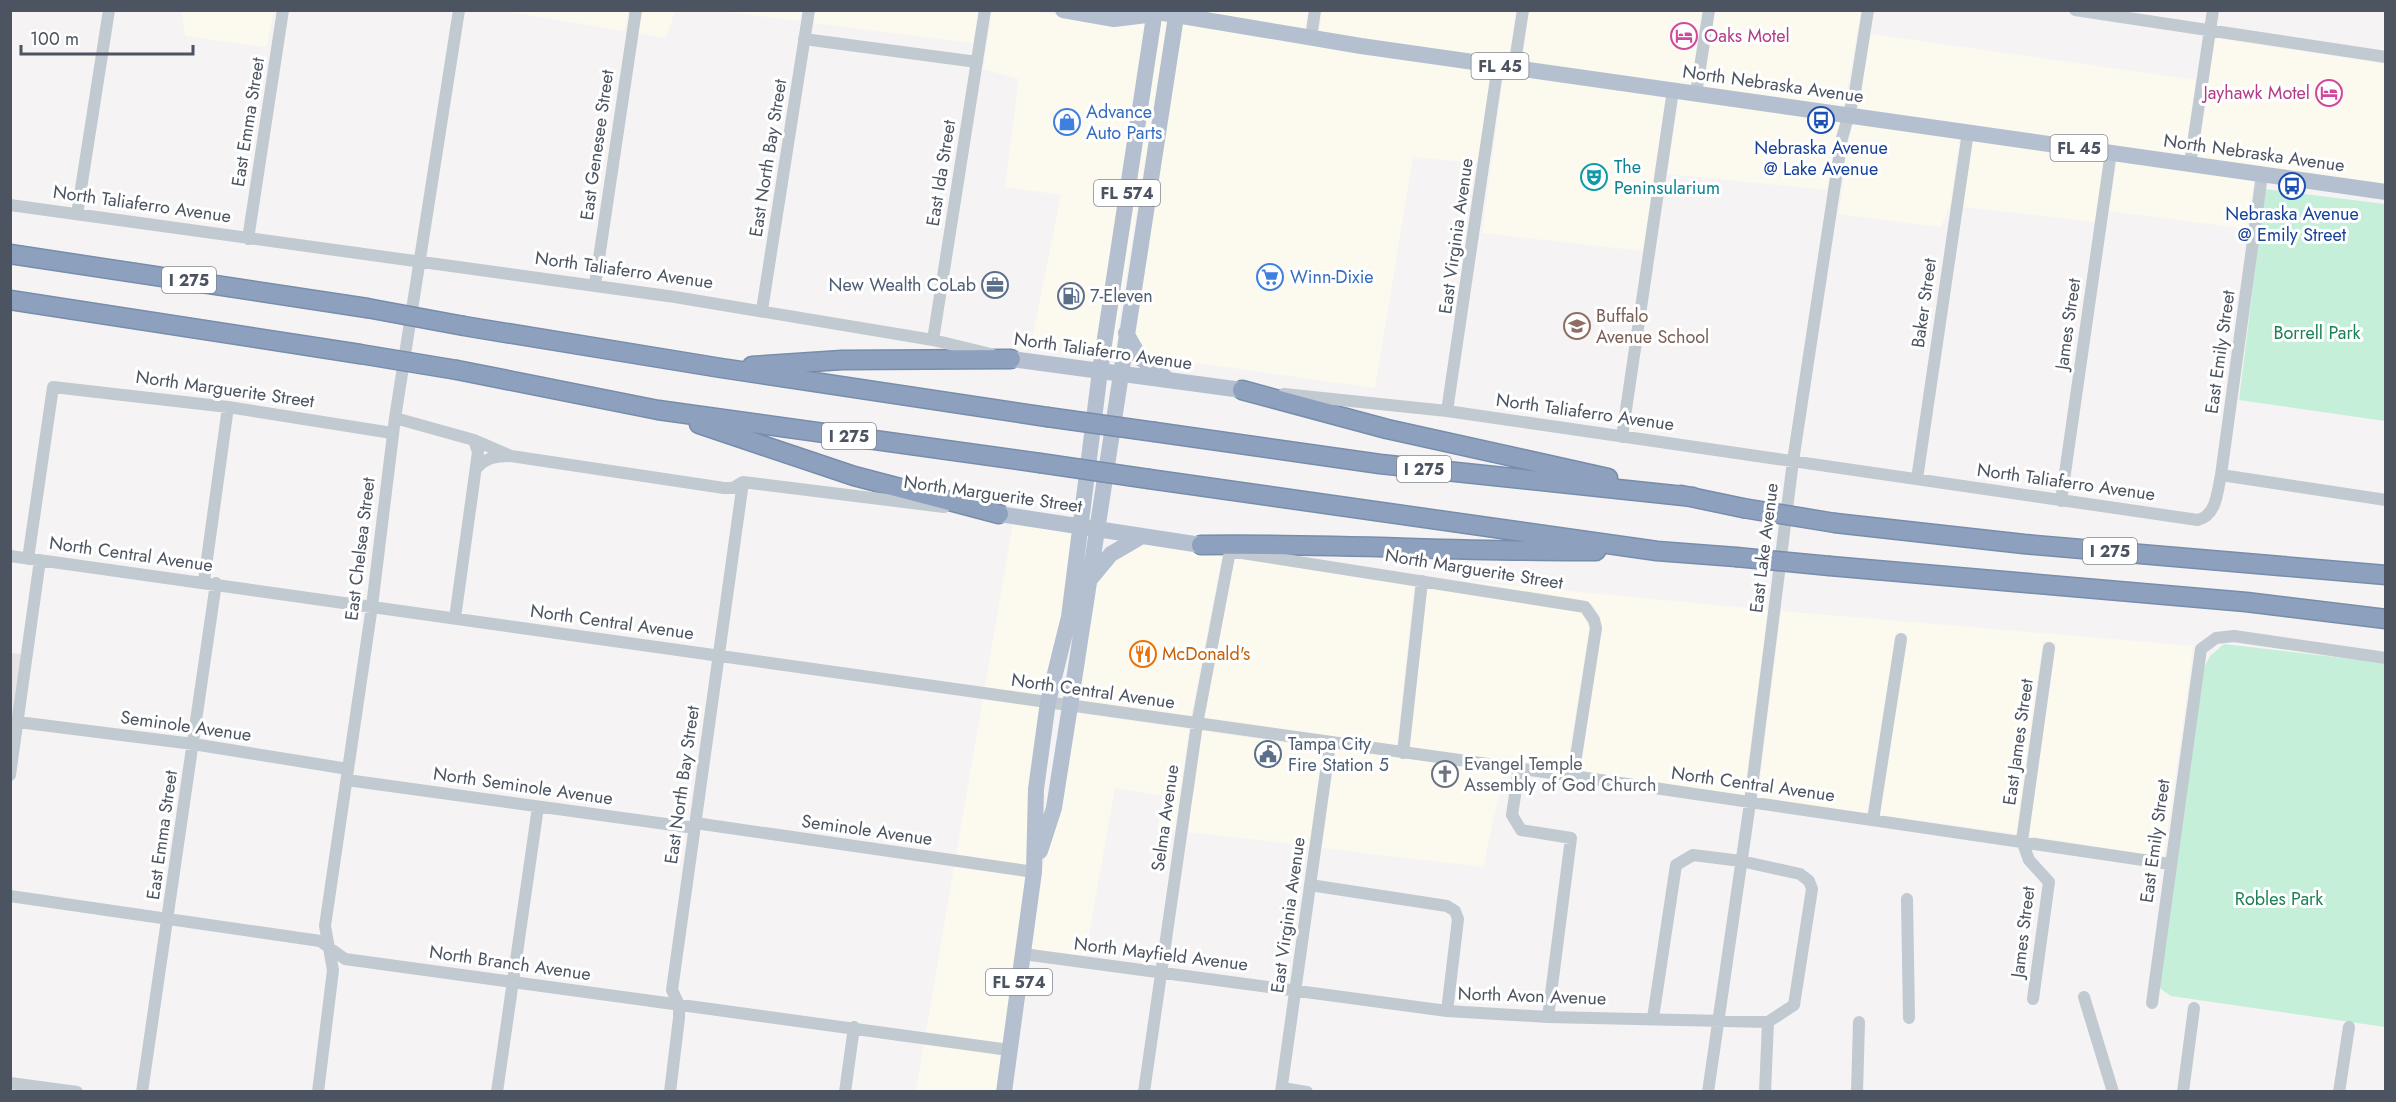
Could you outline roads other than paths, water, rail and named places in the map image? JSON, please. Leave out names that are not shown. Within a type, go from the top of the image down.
[{"type":"highway","name":"I 275","points":[[10,254],[367,308],[721,368],[1380,464],[1693,497],[1743,508],[1835,523],[2024,543],[2385,575]]},
{"type":"highway","name":"I 275","points":[[10,300],[457,370],[658,410],[1657,551],[2246,602],[2385,619]]},
{"type":"highway","points":[[721,368],[831,361],[1011,359]]},
{"type":"highway","points":[[1242,390],[1387,429],[1693,497]]},
{"type":"highway","points":[[658,410],[854,476],[999,514]]},
{"type":"highway","points":[[1201,545],[1311,543],[1484,552],[1657,551]]},
{"type":"highway","points":[[2363,573],[2385,562]]},
{"type":"highway","points":[[2246,602],[2385,629]]},
{"type":"main road","name":"North Nebraska Avenue","points":[[1063,10],[1114,19],[1152,12],[1176,14],[1311,38],[1506,67],[2385,192]]},
{"type":"main road","name":"FL 574","points":[[1034,872],[1054,808],[1090,580],[1090,527],[1100,371],[1152,12]]},
{"type":"main road","name":"FL 574","points":[[1004,1092],[1034,872],[1036,789],[1048,702],[1090,527],[1119,374],[1176,14]]},
{"type":"main road","points":[[1125,333],[1140,358],[1168,380]]},
{"type":"main road","name":"North Taliaferro Avenue","points":[[1011,359],[1242,390]]},
{"type":"main road","name":"North Marguerite Street","points":[[999,514],[1201,545]]},
{"type":"main road","points":[[1090,580],[1111,554],[1142,536]]},
{"type":"street","points":[[77,214],[109,10]]},
{"type":"street","name":"East Emma Street","points":[[248,239],[283,10]]},
{"type":"street","name":"East Chelsea Street","points":[[318,1092],[333,970],[325,926],[372,606],[392,433],[459,10]]},
{"type":"street","name":"East Genesee Street","points":[[595,285],[636,10]]},
{"type":"street","name":"East North Bay Street","points":[[762,310],[809,10]]},
{"type":"street","name":"East Ida Street","points":[[933,340],[985,10]]},
{"type":"street","points":[[1311,38],[1315,10]]},
{"type":"street","name":"East Virginia Avenue","points":[[1447,411],[1506,67],[1523,10]]},
{"type":"street","points":[[1696,93],[1709,10]]},
{"type":"street","name":"East Lake Avenue","points":[[1708,1092],[1750,803],[1793,461],[1840,150],[1849,115],[1868,10]]},
{"type":"street","points":[[2075,10],[2385,57]]},
{"type":"street","points":[[2190,164],[2213,10]]},
{"type":"street","points":[[804,39],[977,62]]},
{"type":"street","points":[[1622,437],[1673,90]]},
{"type":"street","name":"Baker Street","points":[[1917,479],[1968,132]]},
{"type":"street","name":"James Street","points":[[2061,501],[2111,152]]},
{"type":"street","name":"East Emily Street","points":[[2192,520],[2210,514],[2221,475],[2262,175]]},
{"type":"street","name":"North Taliaferro Avenue","points":[[10,205],[762,310],[933,340],[1011,359]]},
{"type":"street","name":"North Marguerite Street","points":[[34,559],[53,387],[228,407],[392,433]]},
{"type":"street","name":"North Taliaferro Avenue","points":[[1242,390],[1447,411],[2192,520]]},
{"type":"street","name":"East Emma Street","points":[[142,1092],[193,744],[228,407]]},
{"type":"street","name":"North Marguerite Street","points":[[395,418],[474,440],[511,456],[724,488],[733,488],[743,482],[999,514]]},
{"type":"street","points":[[455,618],[478,452],[474,440]]},
{"type":"street","points":[[476,469],[482,461],[496,456],[511,456]]},
{"type":"street","points":[[2221,475],[2385,500]]},
{"type":"street","name":"East North Bay Street","points":[[670,1092],[679,1005],[672,990],[743,482]]},
{"type":"street","name":"North Marguerite Street","points":[[1201,545],[1578,605],[1590,612],[1596,628],[1573,776]]},
{"type":"street","name":"Selma Avenue","points":[[1144,1092],[1197,724],[1230,551]]},
{"type":"street","name":"North Central Avenue","points":[[10,556],[210,582],[1573,776],[2170,864]]},
{"type":"street","points":[[10,775],[18,722],[34,559]]},
{"type":"street","points":[[1403,753],[1422,581]]},
{"type":"street","name":"East Emily Street","points":[[2152,1003],[2201,649],[2216,638],[2234,636],[2385,658]]},
{"type":"street","points":[[1873,820],[1901,639]]},
{"type":"street","name":"East James Street","points":[[2022,841],[2049,648]]},
{"type":"street","name":"Seminole Avenue","points":[[18,722],[193,744],[348,774]]},
{"type":"street","name":"East Virginia Avenue","points":[[1281,1090],[1330,743]]},
{"type":"street","points":[[1519,769],[1512,815],[1521,830],[1571,838],[1548,1017]]},
{"type":"street","name":"North Seminole Avenue","points":[[348,774],[537,807],[695,825]]},
{"type":"street","points":[[497,1092],[537,807]]},
{"type":"street","name":"Seminole Avenue","points":[[695,825],[1034,872]]},
{"type":"street","name":"James Street","points":[[2022,841],[2029,861],[2049,882],[2033,999]]},
{"type":"street","points":[[1653,1018],[1676,865],[1693,855],[1741,861],[1800,874],[1809,881],[1812,889],[1794,1005],[1768,1022],[1765,1092]]},
{"type":"street","points":[[1310,885],[1447,906],[1455,911],[1458,919],[1447,1011]]},
{"type":"street","name":"North Branch Avenue","points":[[10,896],[320,941],[329,950],[345,959],[1009,1050]]},
{"type":"street","points":[[1907,899],[1909,1018]]},
{"type":"street","name":"North Mayfield Avenue","points":[[1023,954],[1295,990]]},
{"type":"street","name":"North Avon Avenue","points":[[1295,990],[1447,1011],[1548,1017],[1718,1019],[1768,1022]]},
{"type":"street","points":[[2084,997],[2113,1092]]},
{"type":"street","points":[[2183,1092],[2194,1008]]},
{"type":"street","points":[[1857,1092],[1859,1022]]},
{"type":"street","points":[[845,1092],[854,1027]]},
{"type":"street","points":[[2339,1092],[2349,1027]]},
{"type":"street","points":[[10,1083],[77,1092]]},
{"type":"street","points":[[1281,1090],[1307,1092]]},
{"type":"place","name":"Oaks Motel","points":[[1684,36]]},
{"type":"place","name":"Jayhawk Motel","points":[[2329,93]]},
{"type":"place","name":"Nebraska Avenue @ Lake Avenue","points":[[1821,120]]},
{"type":"place","name":"Advance Auto Parts","points":[[1067,122]]},
{"type":"place","name":"The Peninsularium","points":[[1594,177]]},
{"type":"place","name":"Nebraska Avenue @ Emily Street","points":[[2292,186]]},
{"type":"place","name":"Winn-Dixie","points":[[1270,277]]},
{"type":"place","name":"New Wealth CoLab","points":[[995,285]]},
{"type":"place","name":"7-Eleven","points":[[1071,296]]},
{"type":"place","name":"Buffalo Avenue School","points":[[1577,326]]},
{"type":"place","name":"McDonald's","points":[[1143,654]]},
{"type":"place","name":"Tampa City Fire Station 5","points":[[1268,754]]},
{"type":"place","name":"Evangel Temple Assembly of God Church","points":[[1445,774]]},
{"type":"park label","name":"Borrell Park","points":[[2317,333]]},
{"type":"park label","name":"Robles Park","points":[[2279,899]]}]
